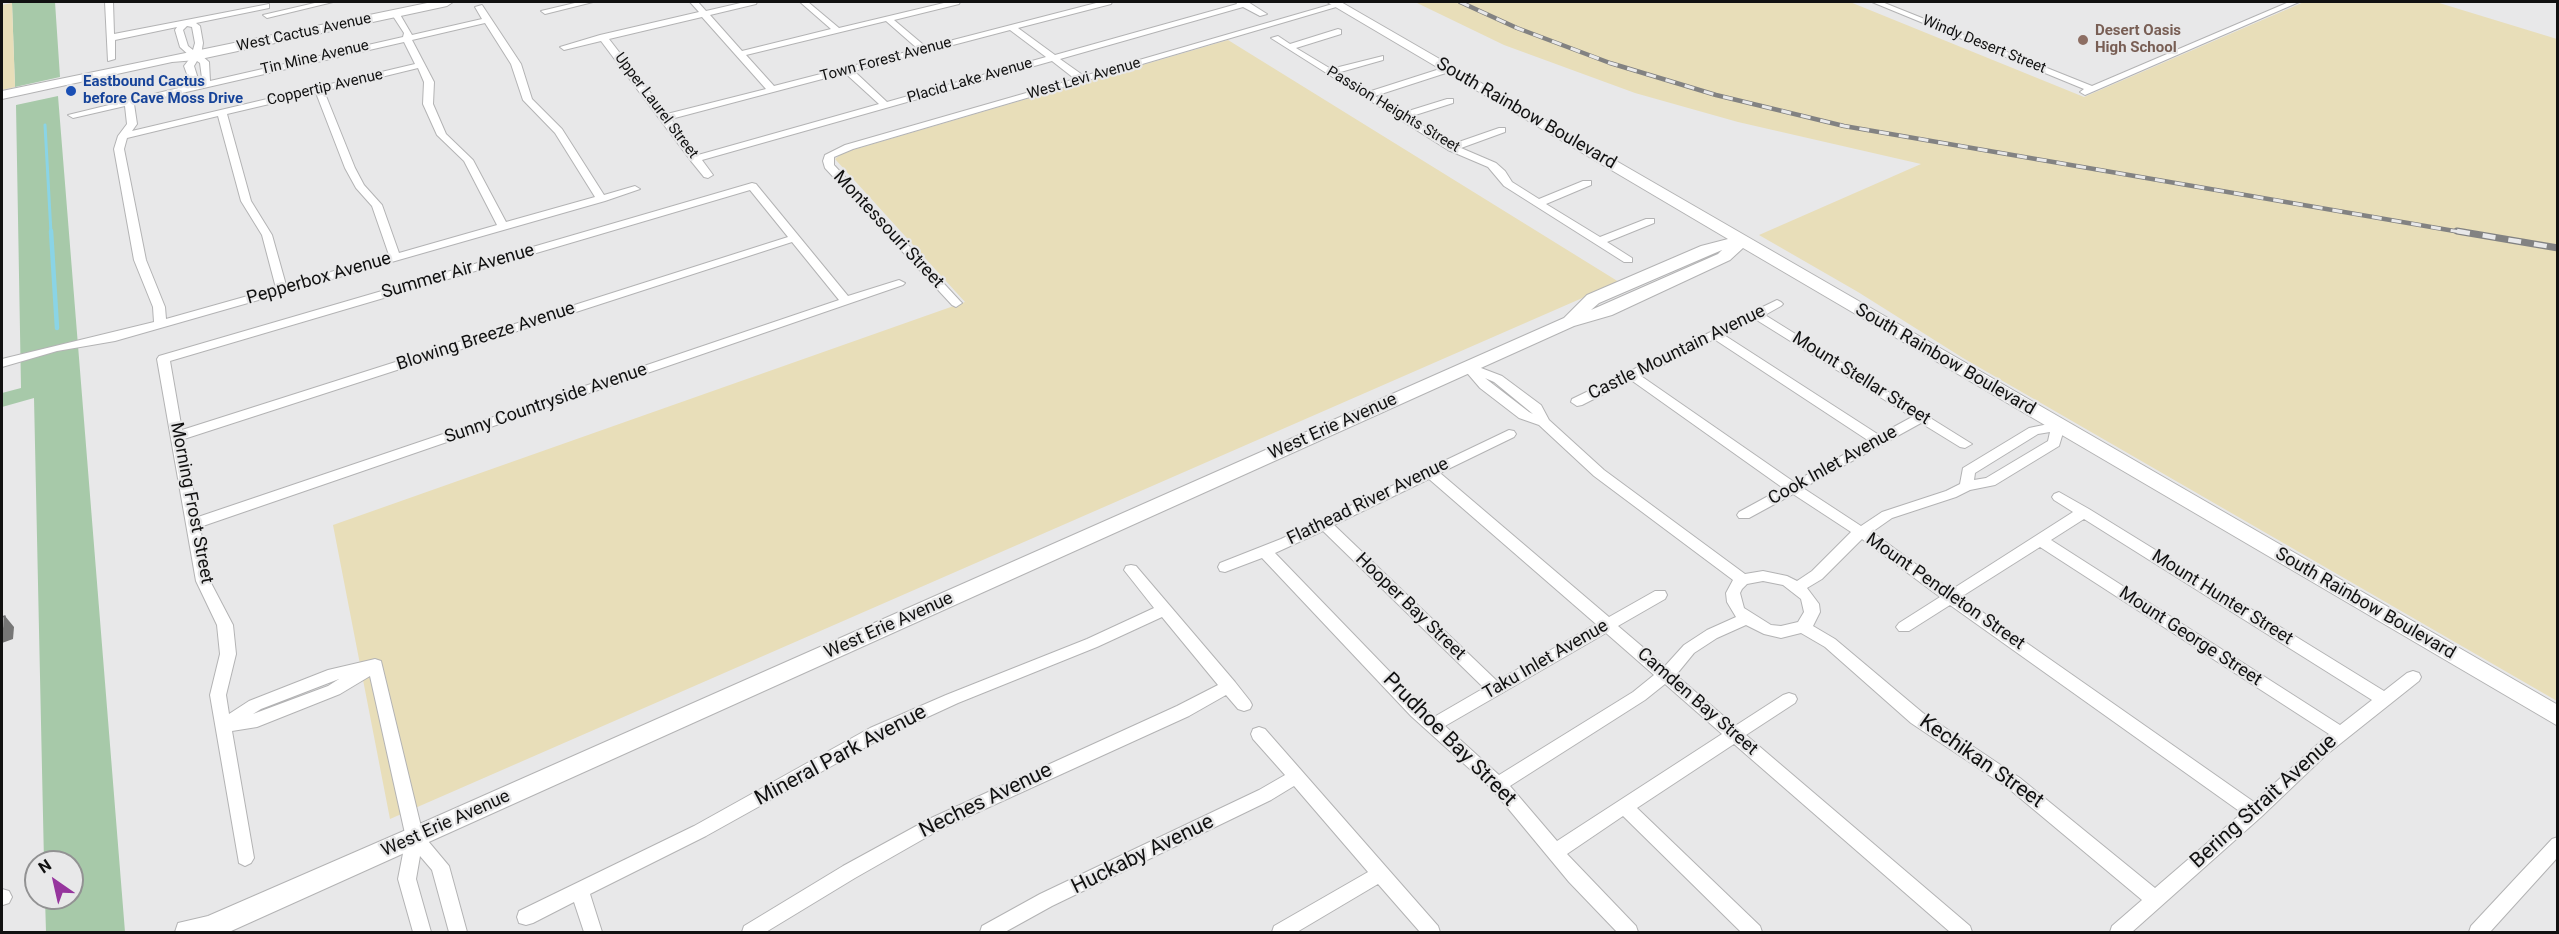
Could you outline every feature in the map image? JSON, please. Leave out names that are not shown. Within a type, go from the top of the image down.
[{"type":"street","points":[[109,2],[111,59]]},
{"type":"street","points":[[110,38],[266,7],[330,2]]},
{"type":"street","name":"West Cactus Avenue","points":[[2,95],[447,2]]},
{"type":"street","points":[[545,11],[558,5],[589,2]]},
{"type":"street","points":[[694,2],[772,90]]},
{"type":"street","points":[[564,47],[753,2]]},
{"type":"street","points":[[804,2],[837,30]]},
{"type":"street","points":[[740,54],[888,19],[932,4],[956,2]]},
{"type":"street","name":"Town Forest Avenue","points":[[664,118],[1107,2]]},
{"type":"street","name":"Windy Desert Street","points":[[1876,2],[2087,91],[2295,2]]},
{"type":"street","points":[[1243,3],[1263,14]]},
{"type":"street","name":"Placid Lake Avenue","points":[[695,159],[1243,3]]},
{"type":"street","name":"South Rainbow Boulevard","points":[[1336,3],[2558,717]]},
{"type":"street","name":"West Levi Avenue","points":[[830,155],[849,147],[1083,80],[1336,3]]},
{"type":"street","points":[[266,7],[269,27]]},
{"type":"street","points":[[479,7],[520,71],[528,100],[558,131],[601,199]]},
{"type":"street","points":[[395,13],[408,33],[407,38],[429,82],[428,104],[442,135],[468,160],[502,226]]},
{"type":"street","points":[[888,19],[924,50]]},
{"type":"street","name":"Tin Mine Avenue","points":[[73,115],[488,20]]},
{"type":"street","points":[[186,22],[179,30],[184,47],[196,56],[204,62],[207,79],[201,85],[192,83],[189,66],[196,56],[199,43],[196,26],[186,22]]},
{"type":"street","points":[[1011,27],[1083,80]]},
{"type":"street","points":[[1290,47],[1338,32]]},
{"type":"street","name":"Upper Laurel Street","points":[[603,38],[708,175]]},
{"type":"street","name":"Passion Heights Street","points":[[1275,38],[1452,148],[1492,165],[1508,184],[1628,260]]},
{"type":"street","name":"West Cactus Avenue","points":[[2,103],[178,64],[196,56]]},
{"type":"street","points":[[1330,72],[1380,58]]},
{"type":"street","name":"Coppertip Avenue","points":[[123,136],[422,66]]},
{"type":"street","points":[[1368,95],[1449,69]]},
{"type":"street","points":[[847,70],[885,105]]},
{"type":"street","points":[[319,90],[350,168],[360,186],[377,205],[394,257]]},
{"type":"street","points":[[1402,117],[1450,101]]},
{"type":"street","points":[[129,102],[132,124],[123,136],[120,149],[142,268],[159,307],[160,324]]},
{"type":"street","points":[[222,112],[246,201],[267,235],[282,290]]},
{"type":"street","points":[[1452,148],[1503,130]]},
{"type":"street","name":"Montessouri Street","points":[[830,155],[829,166],[956,303]]},
{"type":"street","points":[[1539,203],[1587,183]]},
{"type":"street","name":"Summer Air Avenue","points":[[163,358],[752,186],[795,238]]},
{"type":"street","name":"Pepperbox Avenue","points":[[2,363],[160,324],[635,189]]},
{"type":"street","points":[[1600,242],[1650,221]]},
{"type":"street","points":[[795,238],[846,301]]},
{"type":"street","name":"Blowing Breeze Avenue","points":[[178,436],[795,238]]},
{"type":"street","name":"West Erie Avenue","points":[[201,931],[1568,322],[1606,311],[1724,257],[1741,241]]},
{"type":"street","name":"Sunny Countryside Avenue","points":[[193,525],[899,283]]},
{"type":"street","name":"Castle Mountain Avenue","points":[[1577,402],[1777,304]]},
{"type":"street","name":"Mount Stellar Street","points":[[1757,315],[1965,444]]},
{"type":"street","points":[[1716,335],[1879,441]]},
{"type":"street","name":"Morning Frost Street","points":[[163,358],[203,581],[225,625],[228,654],[218,695],[246,858]]},
{"type":"street","points":[[1468,367],[1485,385],[1524,415],[1544,422],[1599,473],[1743,580]]},
{"type":"street","name":"Mount Pendleton Street","points":[[1632,375],[1860,532],[2255,812]]},
{"type":"street","name":"Cook Inlet Avenue","points":[[1744,515],[1922,417]]},
{"type":"street","points":[[1798,587],[1817,575],[1850,540],[1887,515],[1951,494],[1968,486],[1990,482],[2054,443],[2058,426],[2034,431],[1968,471],[1968,486]]},
{"type":"street","name":"Flathead River Avenue","points":[[1226,567],[1324,524],[1509,434]]},
{"type":"street","name":"Camden Bay Street","points":[[1430,472],[1963,933]]},
{"type":"street","name":"Mount Hunter Street","points":[[2059,497],[2385,700]]},
{"type":"street","points":[[1904,627],[2084,512]]},
{"type":"street","name":"Hooper Bay Street","points":[[1324,524],[1495,689]]},
{"type":"street","name":"Mount George Street","points":[[2040,540],[2340,733]]},
{"type":"street","name":"Prudhoe Bay Street","points":[[1264,551],[1433,725],[1498,784],[1555,852],[1629,933]]},
{"type":"street","points":[[1131,570],[1244,705]]},
{"type":"street","points":[[1763,576],[1787,581],[1798,587],[1811,603],[1812,612],[1803,627],[1781,632],[1756,626],[1746,619],[1734,602],[1733,594],[1736,586],[1743,580],[1763,576]]},
{"type":"street","name":"Taku Inlet Avenue","points":[[1433,725],[1660,595]]},
{"type":"street","name":"Mineral Park Avenue","points":[[526,917],[700,831],[876,733],[962,695],[1092,644],[1164,610]]},
{"type":"street","points":[[1498,784],[1639,696],[1666,675],[1689,650],[1712,634],[1746,619]]},
{"type":"street","name":"Kechikan Street","points":[[1803,627],[1830,643],[1917,718],[2014,783],[2156,900]]},
{"type":"street","points":[[223,726],[249,723],[334,690],[375,665],[414,838],[407,879],[422,933]]},
{"type":"street","name":"Bering Strait Avenue","points":[[2119,933],[2340,733],[2413,677]]},
{"type":"street","name":"Neches Avenue","points":[[751,933],[858,867],[935,824],[1172,716],[1228,686]]},
{"type":"street","points":[[1555,852],[1789,699]]},
{"type":"street","points":[[1259,734],[1431,933]]},
{"type":"street","name":"Huckaby Avenue","points":[[988,933],[1046,900],[1265,795],[1296,777]]},
{"type":"street","points":[[1624,806],[1753,933]]},
{"type":"street","points":[[414,838],[440,866],[458,933]]},
{"type":"street","points":[[2478,933],[2558,844]]},
{"type":"street","points":[[1281,933],[1380,873]]},
{"type":"street","points":[[580,892],[593,933]]},
{"type":"green space","points":[[55,2],[60,77],[15,87],[12,3]]},
{"type":"green space","points":[[58,96],[125,932],[46,932],[45,910],[84,910],[84,850],[44,850],[34,398],[2,407],[2,393],[21,388],[16,105]]},
{"type":"sand","points":[[1415,2],[1850,2],[2084,97],[2304,2],[2436,2],[2557,39],[2557,701],[1963,358],[1858,292],[1759,235],[1921,164],[1738,122],[1635,93],[1504,45]]},
{"type":"sand","points":[[12,3],[15,87],[2,90],[2,5]]},
{"type":"sand","points":[[1228,40],[1619,282],[390,819],[333,525],[965,302],[835,159],[842,153]]},
{"type":"building","points":[[5,616],[4,628],[2,629],[2,617]]},
{"type":"waterway","points":[[45,125],[51,233]]},
{"type":"waterway","points":[[51,231],[57,328]]},
{"type":"railway","points":[[1460,2],[1517,28],[1610,63],[1716,95],[1844,126],[2466,233]]},
{"type":"railway","points":[[2457,231],[2558,248]]},
{"type":"place","name":"Desert Oasis High School","points":[[2083,40]]},
{"type":"place","name":"Eastbound Cactus before Cave Moss Drive","points":[[71,91]]}]
